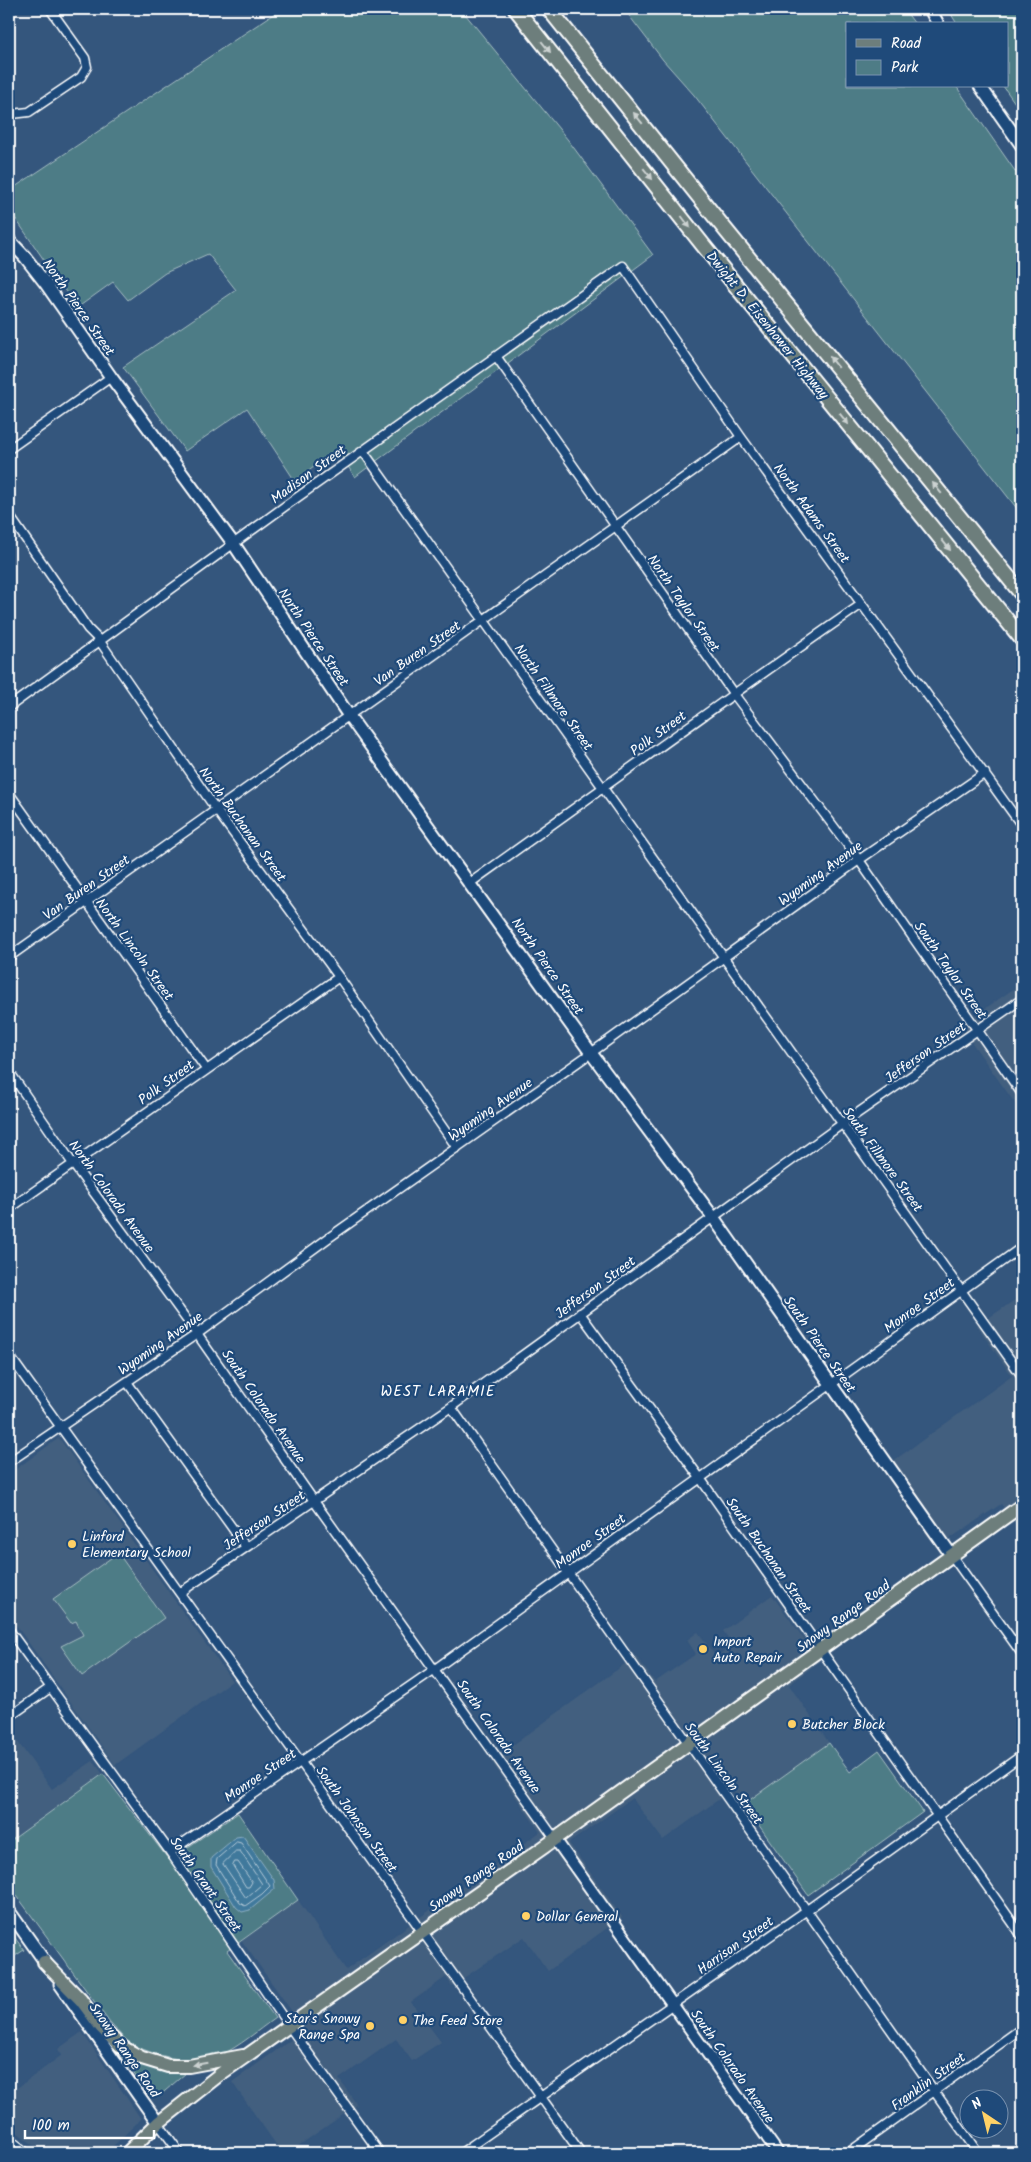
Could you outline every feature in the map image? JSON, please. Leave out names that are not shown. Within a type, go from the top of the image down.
[{"type":"highway","name":"Dwight D. Eisenhower Highway","points":[[516,9],[703,245],[1022,639]]},
{"type":"highway","name":"Dwight D. Eisenhower Highway","points":[[550,9],[724,228],[1022,594]]},
{"type":"main road","points":[[930,9],[937,22]]},
{"type":"main road","points":[[981,88],[1022,146]]},
{"type":"main road","name":"North Pierce Street","points":[[9,240],[46,284],[111,377],[233,543],[349,716],[591,1053]]},
{"type":"main road","name":"South Pierce Street","points":[[591,1053],[713,1217],[952,1556]]},
{"type":"main road","name":"Snowy Range Road","points":[[9,1911],[158,2123],[188,2098],[248,2055],[555,1839],[1022,1505]]},
{"type":"main road","points":[[44,1962],[81,2000],[101,2027],[120,2046],[142,2058],[168,2066],[189,2066],[248,2055]]},
{"type":"main road","points":[[127,2153],[158,2123]]},
{"type":"street","points":[[12,114],[29,112],[81,77],[87,67],[85,58],[50,9]]},
{"type":"street","name":"Madison Street","points":[[9,707],[233,543],[623,266]]},
{"type":"street","name":"North Adams Street","points":[[623,266],[741,437],[1022,826]]},
{"type":"street","name":"North Taylor Street","points":[[496,356],[733,693],[859,860]]},
{"type":"street","points":[[9,449],[111,377]]},
{"type":"street","name":"Van Buren Street","points":[[9,957],[218,811],[741,437]]},
{"type":"street","name":"North Fillmore Street","points":[[363,450],[724,958]]},
{"type":"street","name":"North Buchanan Street","points":[[9,515],[88,629],[100,640],[218,811],[339,977],[457,1148]]},
{"type":"street","name":"Polk Street","points":[[470,883],[733,693],[862,604]]},
{"type":"street","name":"Wyoming Avenue","points":[[9,1462],[197,1334],[327,1239],[984,773]]},
{"type":"street","name":"North Lincoln Street","points":[[9,793],[206,1069]]},
{"type":"street","name":"South Taylor Street","points":[[859,860],[1022,1094]]},
{"type":"street","name":"South Fillmore Street","points":[[724,958],[962,1289],[1022,1376]]},
{"type":"street","name":"Polk Street","points":[[9,1209],[339,977]]},
{"type":"street","name":"Jefferson Street","points":[[181,1592],[451,1406],[842,1124],[1022,999]]},
{"type":"street","name":"North Colorado Avenue","points":[[9,1071],[73,1164],[197,1334]]},
{"type":"street","name":"Monroe Street","points":[[170,1852],[435,1669],[1022,1247]]},
{"type":"street","name":"South Buchanan Street","points":[[580,1313],[700,1478],[1022,1936]]},
{"type":"street","name":"South Colorado Avenue","points":[[197,1334],[778,2153]]},
{"type":"street","name":"South Johnson Street","points":[[9,1355],[59,1427],[181,1592],[301,1763],[581,2153]]},
{"type":"street","points":[[127,1382],[246,1548]]},
{"type":"street","name":"South Lincoln Street","points":[[451,1406],[978,2153]]},
{"type":"street","name":"South Pierce Street","points":[[952,1556],[1022,1654]]},
{"type":"street","name":"South Grant Street","points":[[9,1630],[170,1852],[289,2026],[380,2153]]},
{"type":"street","points":[[9,1717],[50,1688]]},
{"type":"street","name":"Harrison Street","points":[[461,2153],[807,1910],[1022,1755]]},
{"type":"street","name":"Franklin Street","points":[[848,2153],[1022,2028]]},
{"type":"street","points":[[158,2123],[180,2153]]},
{"type":"street","points":[[9,2139],[27,2153]]},
{"type":"shaded area","points":[[1022,983],[1022,1113],[960,1026]]},
{"type":"shaded area","points":[[1022,1295],[1022,1532],[1001,1504],[936,1548],[882,1469],[1012,1376],[977,1326]]},
{"type":"shaded area","name":"Linford Elementary School","points":[[59,1438],[232,1681],[115,1765],[9,1615],[9,1474]]},
{"type":"shaded area","points":[[772,1595],[820,1661],[789,1685],[829,1743],[744,1804],[733,1789],[663,1840],[632,1798],[569,1843],[622,1917],[548,1971],[524,1937],[452,1986],[446,1977],[411,2002],[441,2042],[412,2061],[396,2039],[339,2079],[357,2105],[288,2153],[282,2153],[232,2082],[305,2030],[242,1941],[298,1900],[346,1970],[540,1832],[491,1761],[636,1656],[655,1682],[696,1654],[687,1640],[698,1632],[716,1657],[733,1644],[723,1631]]},
{"type":"shaded area","points":[[9,1730],[52,1789],[93,1761],[103,1774],[9,1842]]},
{"type":"shaded area","points":[[82,2032],[141,2119],[106,2153],[44,2153],[9,2126],[9,2094],[62,2055],[58,2049]]},
{"type":"green space","points":[[281,9],[461,9],[568,140],[653,255],[355,477],[337,450],[295,481],[247,408],[185,451],[123,367],[236,290],[208,254],[165,273],[128,300],[113,282],[77,308],[9,209],[9,191]]},
{"type":"green space","points":[[624,9],[904,9],[914,22],[846,22],[846,88],[957,88],[1022,181],[1022,515],[694,95],[663,60]]},
{"type":"green space","points":[[948,9],[1022,9],[1022,113],[1004,88],[1008,88],[1008,22],[956,22]]},
{"type":"green space","points":[[118,1553],[164,1618],[82,1676],[61,1646],[83,1635],[76,1621],[71,1623],[53,1599]]},
{"type":"green space","points":[[829,1743],[850,1772],[879,1750],[923,1812],[808,1895],[744,1804]]},
{"type":"green space","points":[[103,1774],[169,1860],[238,1813],[298,1900],[227,1951],[275,2018],[242,2043],[221,2055],[200,2060],[174,2058],[149,2052],[126,2040],[110,2023],[9,1885],[9,1842]]},
{"type":"green space","points":[[9,1930],[24,1950],[9,1960]]},
{"type":"green space","points":[[113,2045],[186,2071],[186,2073],[158,2097],[151,2097]]},
{"type":"water","points":[[243,1836],[274,1880],[275,1889],[250,1910],[242,1912],[236,1907],[211,1867],[211,1858],[236,1837]]},
{"type":"place","name":"Linford Elementary School","points":[[72,1544]]},
{"type":"place","name":"Import Auto Repair","points":[[703,1649]]},
{"type":"place","name":"Butcher Block","points":[[792,1724]]},
{"type":"place","name":"Dollar General","points":[[526,1916]]},
{"type":"place","name":"The Feed Store","points":[[403,2020]]},
{"type":"place","name":"Star's Snowy Range Spa","points":[[370,2026]]},
{"type":"district","name":"WEST LARAMIE","points":[[438,1391]]}]
